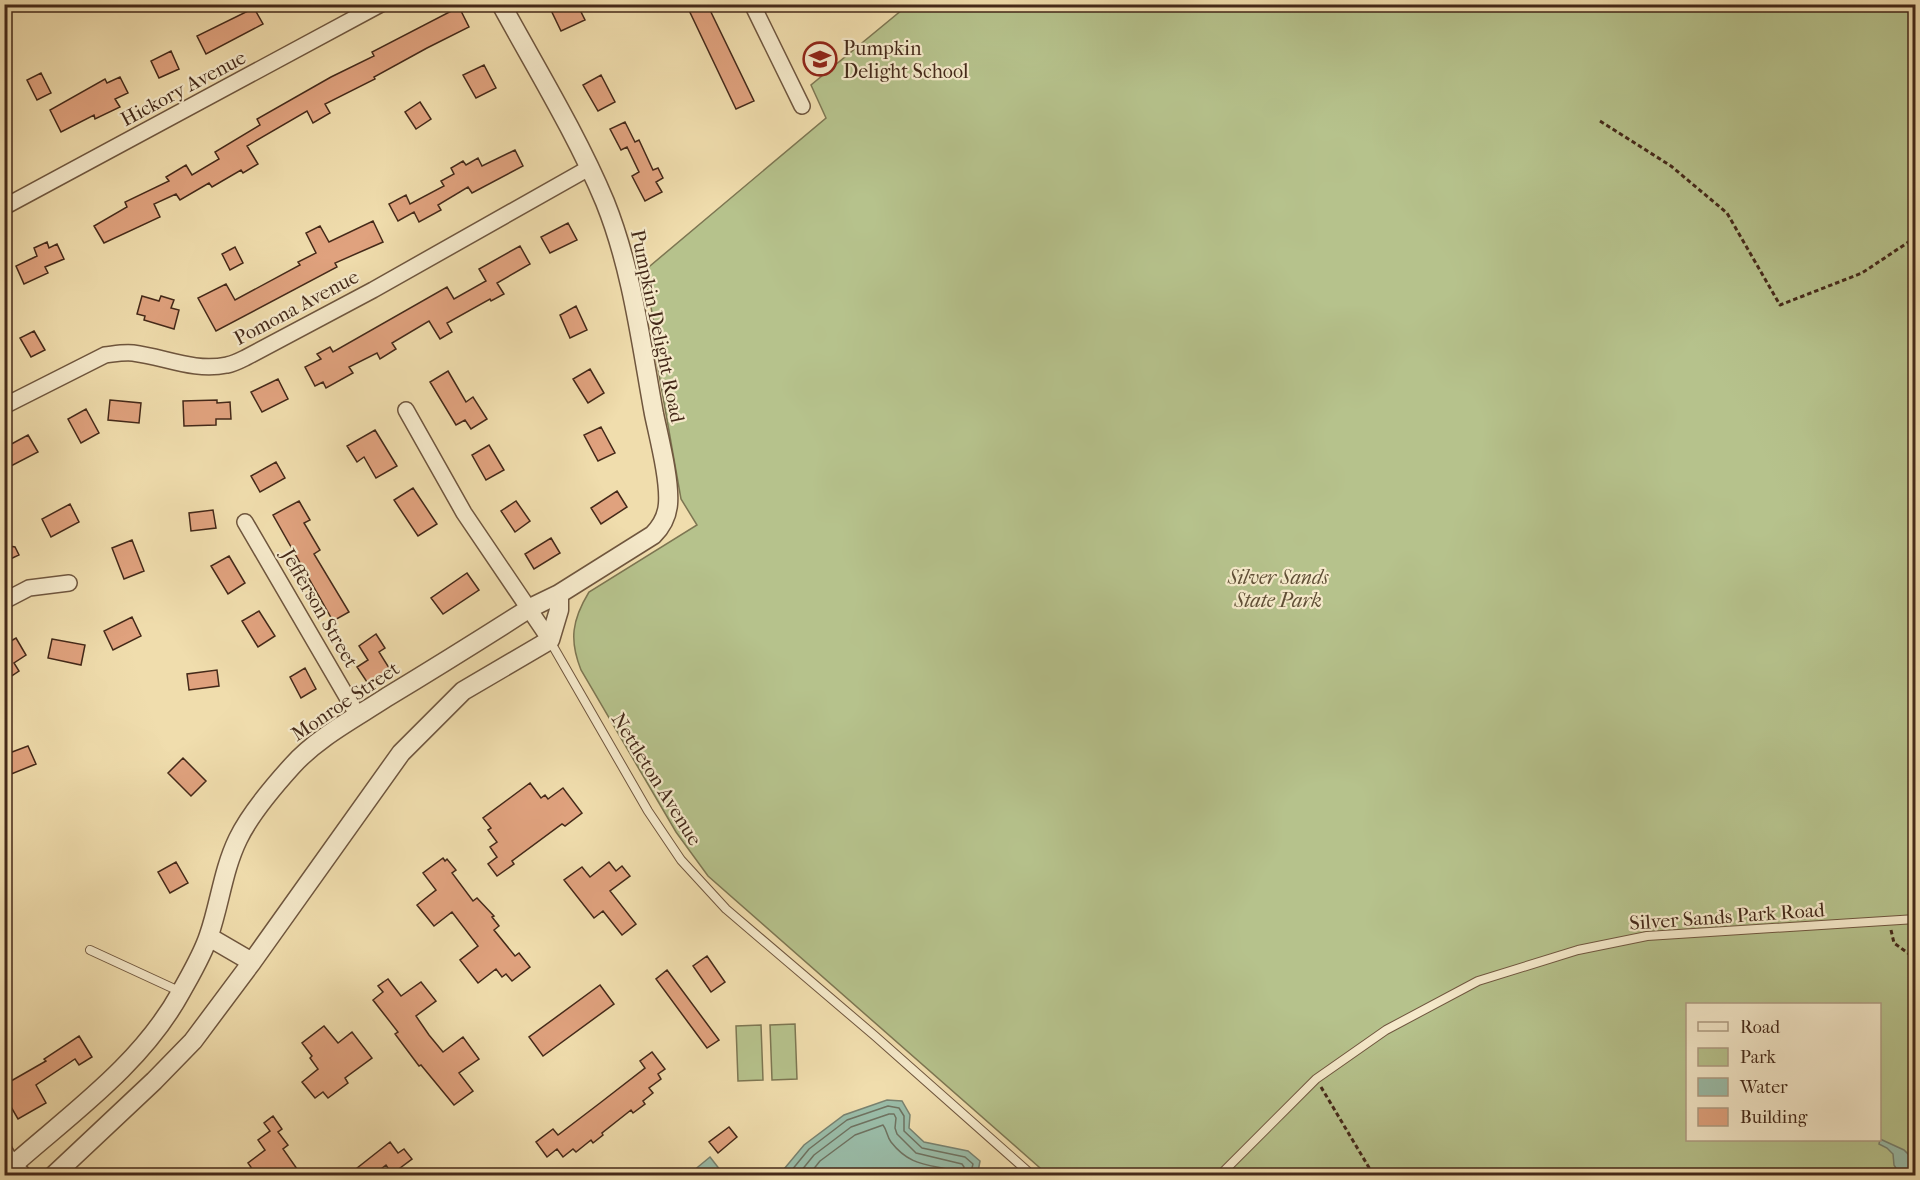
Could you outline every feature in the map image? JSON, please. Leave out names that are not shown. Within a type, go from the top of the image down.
[{"type":"street","name":"Hickory Avenue","points":[[4,207],[381,4]]},
{"type":"street","name":"Pumpkin Delight Road","points":[[501,4],[590,168],[624,261],[668,490],[666,516],[661,526],[652,535]]},
{"type":"street","points":[[752,4],[802,106]]},
{"type":"street","name":"Pomona Avenue","points":[[4,406],[105,355],[135,354],[202,367],[227,365],[245,358],[373,290],[590,168]]},
{"type":"street","name":"Nettleton Avenue","points":[[406,410],[464,513],[550,640]]},
{"type":"street","name":"Jefferson Street","points":[[245,522],[358,716]]},
{"type":"street","name":"Monroe Street","points":[[12,1166],[129,1061],[153,1035],[181,992],[209,937],[232,854],[248,823],[294,764],[314,745],[358,716],[652,535]]},
{"type":"street","points":[[4,601],[28,588],[69,583]]},
{"type":"street","points":[[53,1176],[193,1041],[401,753],[463,691],[550,640],[559,610],[559,594]]},
{"type":"street","points":[[209,937],[252,962]]},
{"type":"lane","name":"Nettleton Avenue","points":[[550,640],[648,811],[681,860],[726,909],[875,1036],[1032,1176]]},
{"type":"lane","name":"Silver Sands Park Road","points":[[1219,1176],[1316,1078],[1386,1030],[1478,981],[1578,950],[1647,936],[1916,919]]},
{"type":"lane","points":[[90,950],[181,992]]},
{"type":"path","points":[[1600,121],[1671,166],[1726,213],[1780,305],[1862,273],[1916,237]]},
{"type":"path","points":[[1890,921],[1894,944],[1916,959]]},
{"type":"path","points":[[1316,1078],[1374,1176]]},
{"type":"green space","name":"Silver Sands State Park","points":[[908,5],[1915,5],[1915,1175],[1048,1175],[708,876],[676,832],[581,670],[575,649],[574,630],[579,612],[589,592],[697,525],[681,499],[651,329],[655,328],[644,271],[826,118],[811,85]]},
{"type":"green space","points":[[795,1024],[797,1079],[772,1080],[770,1025]]},
{"type":"green space","points":[[761,1025],[763,1080],[738,1081],[736,1026]]},
{"type":"water","points":[[887,1100],[902,1101],[910,1115],[909,1128],[924,1142],[968,1151],[980,1161],[978,1172],[972,1176],[779,1175],[804,1145],[844,1115]]},
{"type":"water","points":[[1881,1139],[1904,1150],[1915,1161],[1915,1175],[1900,1175],[1894,1165],[1893,1154],[1879,1144]]},
{"type":"water","points":[[710,1157],[724,1175],[696,1175],[693,1171]]},
{"type":"building","points":[[548,4],[577,4],[585,20],[561,31]]},
{"type":"building","points":[[686,4],[707,4],[754,101],[736,109]]},
{"type":"building","points":[[459,7],[469,27],[325,104],[330,113],[313,123],[307,111],[247,146],[258,164],[243,173],[241,170],[212,187],[209,183],[180,200],[176,194],[154,204],[160,217],[104,243],[94,226],[127,207],[125,202],[169,181],[166,177],[186,165],[192,175],[219,159],[215,152],[260,125],[257,119],[331,77],[374,56],[372,52]]},
{"type":"building","points":[[254,8],[263,24],[206,54],[197,36]]},
{"type":"building","points":[[171,51],[179,69],[159,78],[151,61]]},
{"type":"building","points":[[484,65],[496,88],[476,98],[463,75]]},
{"type":"building","points":[[41,73],[51,93],[37,100],[27,80]]},
{"type":"building","points":[[601,75],[615,102],[598,111],[583,85]]},
{"type":"building","points":[[120,77],[128,93],[115,99],[120,107],[95,119],[94,115],[61,132],[50,110],[105,79],[107,83]]},
{"type":"building","points":[[420,102],[431,119],[416,129],[405,112]]},
{"type":"building","points":[[625,122],[635,142],[639,140],[653,170],[658,168],[663,178],[656,182],[662,192],[645,201],[632,176],[639,172],[627,147],[621,150],[610,129]]},
{"type":"building","points":[[515,150],[523,166],[472,193],[468,187],[438,205],[441,210],[419,222],[414,212],[398,221],[389,204],[406,195],[410,204],[444,186],[441,181],[454,174],[451,168],[463,161],[466,165],[478,158],[482,166]]},
{"type":"building","points":[[373,221],[383,242],[335,263],[337,267],[216,331],[198,298],[226,284],[235,300],[300,265],[298,262],[316,253],[306,233],[320,226],[329,242]]},
{"type":"building","points":[[568,223],[577,240],[550,253],[541,237]]},
{"type":"building","points":[[47,242],[49,248],[57,244],[64,259],[45,267],[48,273],[24,284],[16,266],[37,256],[34,248]]},
{"type":"building","points":[[520,246],[530,264],[497,283],[504,294],[491,301],[490,299],[447,323],[452,332],[440,339],[429,321],[392,343],[396,349],[380,359],[377,353],[349,367],[353,373],[326,388],[323,382],[315,386],[305,367],[321,359],[317,354],[330,347],[333,352],[447,287],[454,299],[486,281],[479,269]]},
{"type":"building","points":[[235,247],[243,263],[230,270],[222,254]]},
{"type":"building","points":[[142,296],[159,301],[161,296],[174,300],[171,308],[179,310],[174,329],[144,320],[145,316],[137,314]]},
{"type":"building","points":[[576,306],[587,330],[570,338],[560,315]]},
{"type":"building","points":[[34,331],[45,350],[31,357],[20,338]]},
{"type":"building","points":[[590,369],[604,393],[588,403],[573,379]]},
{"type":"building","points":[[448,371],[466,402],[473,397],[487,419],[471,429],[465,420],[456,425],[430,382]]},
{"type":"building","points":[[278,379],[288,399],[262,412],[251,392]]},
{"type":"building","points":[[110,400],[141,403],[139,423],[108,420]]},
{"type":"building","points":[[217,400],[217,403],[230,402],[231,419],[216,419],[216,425],[184,426],[183,401]]},
{"type":"building","points":[[86,409],[99,433],[81,443],[68,419]]},
{"type":"building","points":[[601,427],[615,453],[598,461],[584,435]]},
{"type":"building","points":[[375,430],[397,466],[376,478],[364,457],[357,462],[347,446]]},
{"type":"building","points":[[28,435],[38,452],[9,467],[4,459],[4,448]]},
{"type":"building","points":[[489,445],[504,470],[486,480],[472,455]]},
{"type":"building","points":[[276,462],[285,478],[260,492],[251,476]]},
{"type":"building","points":[[413,488],[437,524],[418,536],[394,500]]},
{"type":"building","points":[[617,491],[627,507],[601,524],[591,508]]},
{"type":"building","points":[[299,501],[310,520],[304,523],[320,550],[314,554],[349,612],[333,621],[273,515]]},
{"type":"building","points":[[516,501],[530,521],[515,532],[501,511]]},
{"type":"building","points":[[70,504],[79,522],[51,537],[42,519]]},
{"type":"building","points":[[213,510],[216,528],[191,531],[189,513]]},
{"type":"building","points":[[551,538],[560,553],[534,569],[525,554]]},
{"type":"building","points":[[132,540],[144,571],[124,579],[112,548]]},
{"type":"building","points":[[4,545],[15,547],[19,555],[4,562]]},
{"type":"building","points":[[229,556],[245,583],[228,594],[211,566]]},
{"type":"building","points":[[467,573],[479,590],[443,614],[431,598]]},
{"type":"building","points":[[259,611],[275,636],[258,647],[242,621]]},
{"type":"building","points":[[132,617],[141,636],[113,650],[104,631]]},
{"type":"building","points":[[376,634],[385,648],[379,652],[391,671],[369,685],[357,667],[368,660],[359,646]]},
{"type":"building","points":[[16,638],[26,655],[14,663],[19,671],[4,681],[4,645]]},
{"type":"building","points":[[52,639],[85,645],[81,665],[48,658]]},
{"type":"building","points":[[305,668],[316,689],[301,698],[290,677]]},
{"type":"building","points":[[217,670],[219,686],[189,690],[187,674]]},
{"type":"building","points":[[28,746],[36,764],[4,777],[4,755]]},
{"type":"building","points":[[183,758],[206,781],[191,796],[168,773]]},
{"type":"building","points":[[530,783],[541,798],[545,795],[548,799],[563,788],[582,813],[565,826],[562,824],[512,861],[514,864],[497,876],[488,864],[497,857],[490,847],[497,842],[488,830],[491,828],[483,818]]},
{"type":"building","points":[[443,858],[445,861],[447,859],[456,870],[452,873],[473,901],[477,898],[494,916],[492,917],[499,926],[494,930],[515,956],[519,953],[530,967],[512,981],[506,974],[502,977],[496,969],[478,983],[460,960],[478,946],[452,912],[434,926],[417,905],[436,890],[423,873]]},
{"type":"building","points":[[176,862],[188,883],[170,893],[158,872]]},
{"type":"building","points":[[609,862],[616,871],[622,866],[630,876],[610,891],[636,924],[622,935],[603,911],[594,918],[564,880],[582,867],[590,877]]},
{"type":"building","points":[[707,956],[725,982],[711,992],[693,966]]},
{"type":"building","points":[[667,970],[719,1040],[707,1048],[656,979]]},
{"type":"building","points":[[388,979],[401,996],[421,982],[436,1001],[416,1016],[429,1035],[443,1052],[463,1037],[479,1059],[459,1073],[473,1091],[454,1105],[421,1065],[419,1066],[395,1034],[398,1032],[373,1000],[383,992],[378,986]]},
{"type":"building","points":[[600,985],[614,1004],[543,1056],[529,1037]]},
{"type":"building","points":[[324,1026],[338,1043],[352,1032],[372,1058],[345,1078],[348,1083],[328,1098],[323,1092],[315,1098],[302,1082],[318,1069],[302,1043]]},
{"type":"building","points":[[79,1036],[92,1057],[79,1065],[75,1059],[36,1085],[46,1103],[18,1119],[4,1095],[4,1085],[46,1061],[44,1059]]},
{"type":"building","points":[[652,1052],[665,1069],[658,1074],[661,1079],[649,1088],[653,1093],[643,1101],[645,1104],[633,1113],[631,1110],[593,1143],[591,1140],[576,1152],[573,1149],[563,1157],[557,1149],[547,1157],[536,1142],[553,1129],[558,1135],[600,1103],[645,1068],[640,1061]]},
{"type":"building","points":[[273,1116],[282,1129],[278,1132],[288,1145],[283,1149],[302,1176],[257,1176],[248,1163],[265,1150],[258,1140],[270,1131],[264,1123]]},
{"type":"building","points":[[729,1127],[737,1137],[718,1153],[709,1142]]},
{"type":"building","points":[[390,1142],[398,1153],[404,1149],[412,1159],[392,1174],[386,1165],[372,1176],[347,1176]]},
{"type":"place","name":"Pumpkin Delight School","points":[[820,59]]}]
